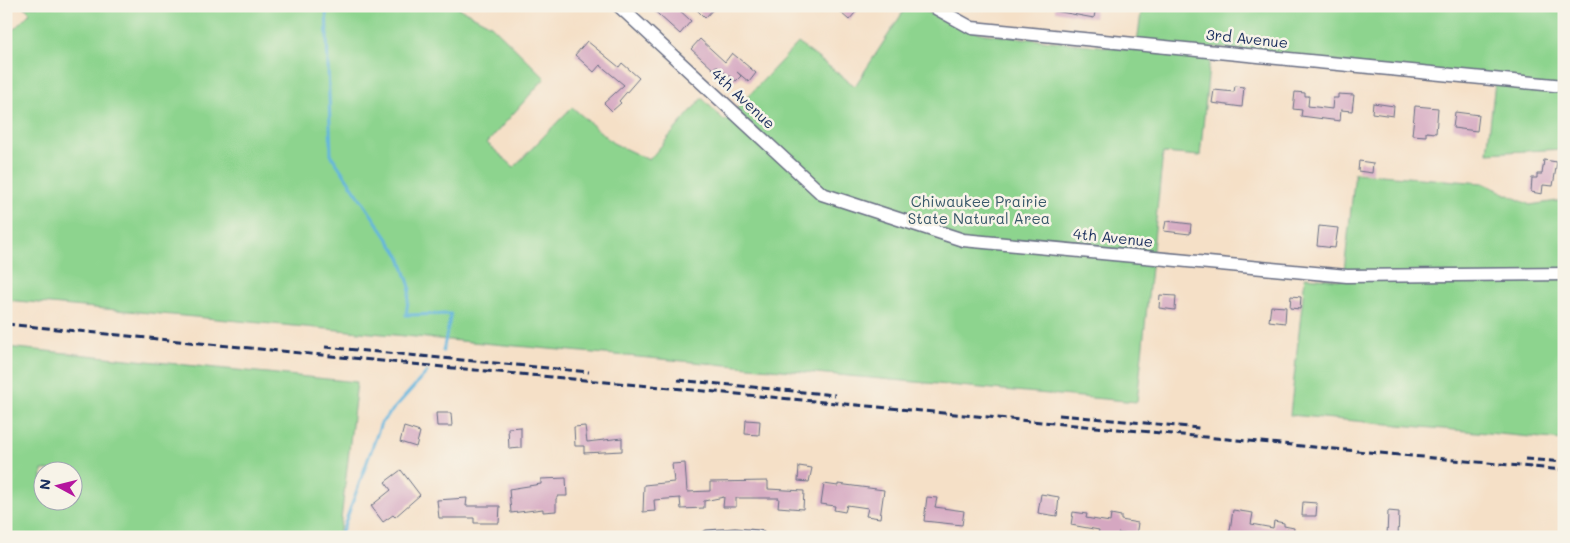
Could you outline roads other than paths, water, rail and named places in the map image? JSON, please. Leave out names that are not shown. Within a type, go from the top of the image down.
[{"type":"street","name":"4th Avenue","points":[[619,6],[822,194],[963,240],[1347,276],[1564,274]]},
{"type":"street","name":"3rd Avenue","points":[[932,6],[972,28],[1564,86]]},
{"type":"street","points":[[707,537],[734,535],[759,537]]},
{"type":"waterway","points":[[326,6],[331,155],[400,257],[410,287],[406,315],[451,314],[443,351]]},
{"type":"waterway","points":[[340,537],[381,423],[427,372]]},
{"type":"railway","points":[[6,324],[443,367],[1564,470]]},
{"type":"railway","points":[[325,347],[589,372]]},
{"type":"railway","points":[[678,380],[835,395]]},
{"type":"railway","points":[[1059,415],[1199,428]]},
{"type":"railway","points":[[1525,459],[1564,462]]},
{"type":"park label","name":"Chiwaukee Prairie State Natural Area","points":[[979,210]]}]
